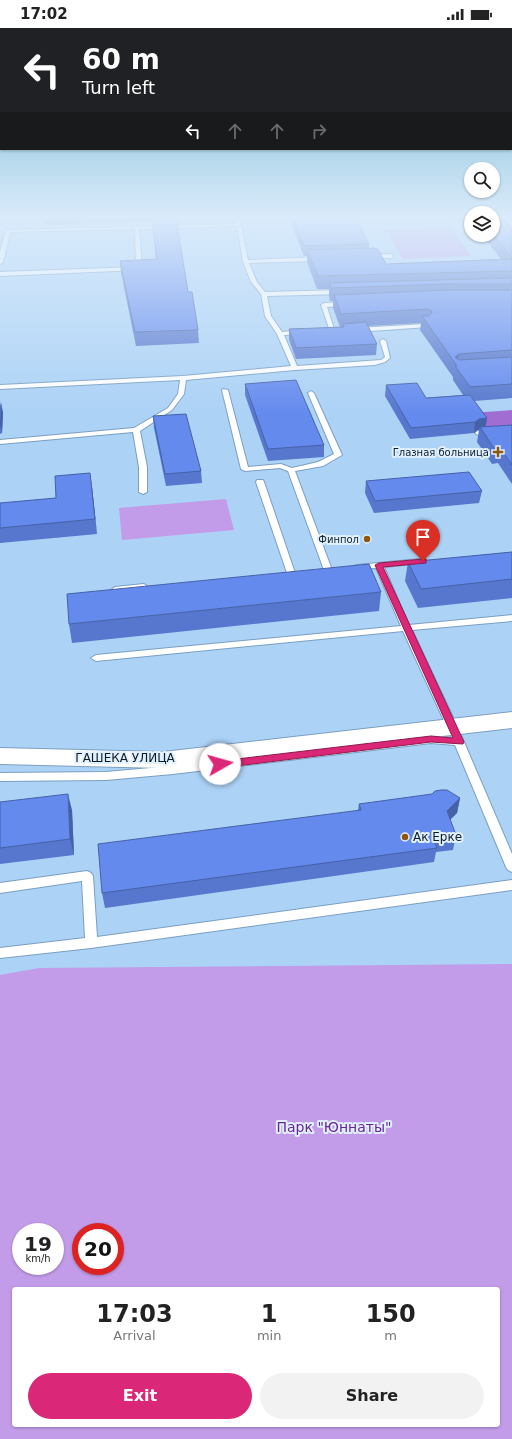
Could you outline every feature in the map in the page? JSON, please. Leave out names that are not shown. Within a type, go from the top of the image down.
[{"type":"main road","name":"ГАШЕКА УЛИЦА","points":[[0,756],[163,760],[456,735],[512,720]]},
{"type":"lane","points":[[254,282],[264,294],[268,316],[280,334],[294,368]]},
{"type":"lane","points":[[264,294],[352,292]]},
{"type":"lane","points":[[333,331],[324,305],[354,303]]},
{"type":"lane","points":[[348,330],[426,326]]},
{"type":"lane","points":[[325,331],[340,330]]},
{"type":"lane","points":[[280,334],[310,332]]},
{"type":"lane","points":[[0,387],[183,378],[294,368],[375,363],[383,361],[388,357],[383,341]]},
{"type":"lane","points":[[0,442],[136,430],[170,410],[181,394],[183,378]]},
{"type":"lane","points":[[225,390],[245,469],[280,466],[291,470],[320,464],[338,455],[311,393]]},
{"type":"lane","points":[[136,430],[143,467],[143,492]]},
{"type":"lane","points":[[478,433],[512,430]]},
{"type":"lane","points":[[291,470],[328,570]]},
{"type":"lane","points":[[260,482],[290,573]]},
{"type":"lane","points":[[350,568],[426,561]]},
{"type":"lane","points":[[379,565],[406,628],[456,735],[512,867]]},
{"type":"lane","points":[[115,590],[155,586]]},
{"type":"lane","points":[[96,658],[512,618]]},
{"type":"lane","points":[[0,777],[106,776],[173,770],[456,735]]},
{"type":"lane","points":[[0,888],[87,876],[91,943]]},
{"type":"lane","points":[[0,953],[91,943],[512,885]]},
{"type":"green space","points":[[226,499],[234,530],[122,540],[119,508]]},
{"type":"green space","name":"Парк \"Юннаты\"","points":[[512,964],[512,1439],[0,1439],[0,975],[39,968]]},
{"type":"shaded area","points":[[512,410],[512,428],[483,430],[471,413]]},
{"type":"building","points":[[124,282],[186,282],[188,292],[192,292],[198,330],[135,332]]},
{"type":"building","points":[[512,282],[512,284],[449,284],[331,288],[329,283]]},
{"type":"building","points":[[449,290],[512,290],[512,350],[459,354],[455,357],[459,360],[512,357],[512,384],[470,387],[422,316],[428,316],[432,313],[432,311],[428,309],[341,314],[334,295]]},
{"type":"building","points":[[366,322],[377,344],[296,348],[289,329],[344,327],[343,324]]},
{"type":"building","points":[[296,380],[324,445],[268,449],[245,384]]},
{"type":"building","points":[[417,383],[426,398],[470,395],[487,418],[479,419],[475,422],[411,428],[386,385]]},
{"type":"building","points":[[186,414],[201,471],[165,474],[153,416]]},
{"type":"building","points":[[512,425],[512,465],[501,449],[495,450],[480,427]]},
{"type":"building","points":[[469,472],[482,491],[375,501],[366,481]]},
{"type":"building","points":[[90,473],[95,519],[0,528],[0,503],[56,498],[55,476]]},
{"type":"building","points":[[512,552],[512,579],[421,589],[408,562]]},
{"type":"building","points":[[369,564],[381,592],[69,624],[67,594]]},
{"type":"building","points":[[447,790],[460,798],[447,811],[456,835],[433,838],[437,848],[102,893],[98,844],[361,810],[359,804],[432,794],[435,791]]},
{"type":"building","points":[[68,794],[70,839],[0,848],[0,802]]},
{"type":"place","name":"Глазная больница","points":[[498,452]]},
{"type":"place","name":"Финпол","points":[[367,539]]},
{"type":"place","name":"Ак Ерке","points":[[405,837]]},
{"type":"route","points":[[220,764],[431,739],[459,742],[406,628],[379,565],[423,561]]}]
